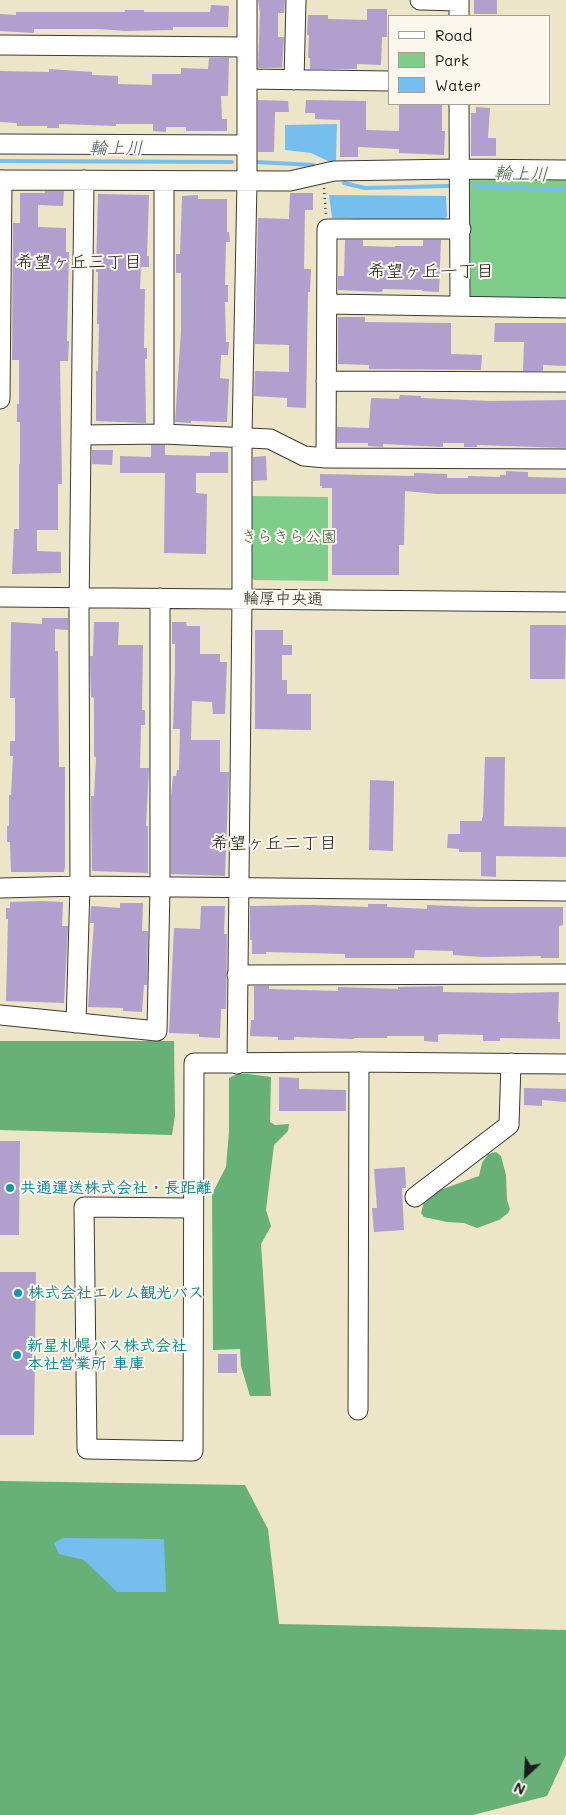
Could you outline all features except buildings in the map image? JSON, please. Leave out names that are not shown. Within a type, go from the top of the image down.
[{"type":"street","points":[[237,1064],[242,436],[247,181],[247,0]]},
{"type":"street","points":[[294,80],[296,0]]},
{"type":"street","points":[[420,0],[459,0],[459,15]]},
{"type":"street","points":[[0,45],[246,48]]},
{"type":"street","points":[[247,79],[388,81]]},
{"type":"street","points":[[459,105],[460,305]]},
{"type":"street","points":[[0,144],[246,145]]},
{"type":"street","points":[[0,399],[1,180],[290,181],[334,171],[566,170]]},
{"type":"street","points":[[76,1023],[80,886],[80,597],[84,180]]},
{"type":"street","points":[[164,181],[164,434]]},
{"type":"street","points":[[326,458],[328,229],[461,229]]},
{"type":"street","points":[[327,304],[566,308]]},
{"type":"street","points":[[326,381],[566,382]]},
{"type":"street","points":[[82,435],[164,434],[242,436],[270,439],[304,456],[326,458],[566,459]]},
{"type":"street","name":"輪厚中央通","points":[[0,597],[566,602]]},
{"type":"street","points":[[0,1015],[157,1031],[160,888],[160,598]]},
{"type":"street","points":[[0,888],[80,886],[566,892]]},
{"type":"street","points":[[237,975],[566,974]]},
{"type":"street","points":[[358,1410],[359,1062]]},
{"type":"street","points":[[192,1208],[84,1207],[86,1449],[193,1451],[192,1208],[194,1063],[566,1064]]},
{"type":"street","points":[[415,1197],[510,1125],[511,1063]]},
{"type":"path","points":[[324,190],[328,229]]},
{"type":"green space","points":[[459,169],[566,170],[566,308],[460,305]]},
{"type":"green space","name":"きらきら公園","points":[[251,496],[328,497],[328,581],[254,580],[250,576]]},
{"type":"green space","points":[[0,1041],[174,1041],[175,1116],[172,1135],[0,1130]]},
{"type":"green space","points":[[237,1074],[271,1077],[270,1122],[275,1125],[289,1124],[288,1131],[274,1145],[266,1210],[271,1226],[261,1244],[271,1396],[250,1396],[241,1366],[240,1349],[213,1350],[212,1194],[226,1167],[229,1131],[229,1078]]},
{"type":"green space","points":[[496,1152],[501,1156],[506,1175],[507,1200],[510,1209],[508,1213],[499,1220],[477,1228],[464,1223],[447,1222],[424,1217],[421,1213],[426,1195],[479,1176],[482,1163],[488,1154]]},
{"type":"green space","points":[[0,1481],[245,1485],[268,1529],[279,1624],[566,1630],[566,1755],[547,1796],[473,1815],[0,1815]]},
{"type":"water","points":[[337,124],[336,160],[332,163],[311,153],[285,150],[285,125]]},
{"type":"water","points":[[329,195],[446,196],[447,216],[443,222],[332,218]]},
{"type":"water","points":[[63,1538],[164,1539],[166,1592],[117,1592],[84,1560],[59,1554],[54,1543]]},
{"type":"waterway","name":"輪上川","points":[[0,161],[232,162]]},
{"type":"waterway","name":"輪上川","points":[[256,162],[313,165]]},
{"type":"waterway","name":"輪上川","points":[[344,183],[365,188],[449,186]]},
{"type":"waterway","name":"輪上川","points":[[475,186],[566,190]]},
{"type":"place","name":"共通運送株式会社・長距離","points":[[10,1188]]},
{"type":"place","name":"株式会社エルム観光バス","points":[[18,1293]]},
{"type":"place","name":"新星札幌バス株式会社 本社営業所 車庫","points":[[17,1355]]},
{"type":"district","name":"希望ヶ丘三丁目","points":[[79,262]]},
{"type":"district","name":"希望ヶ丘一丁目","points":[[431,271]]},
{"type":"district","name":"希望ヶ丘二丁目","points":[[274,843]]}]
